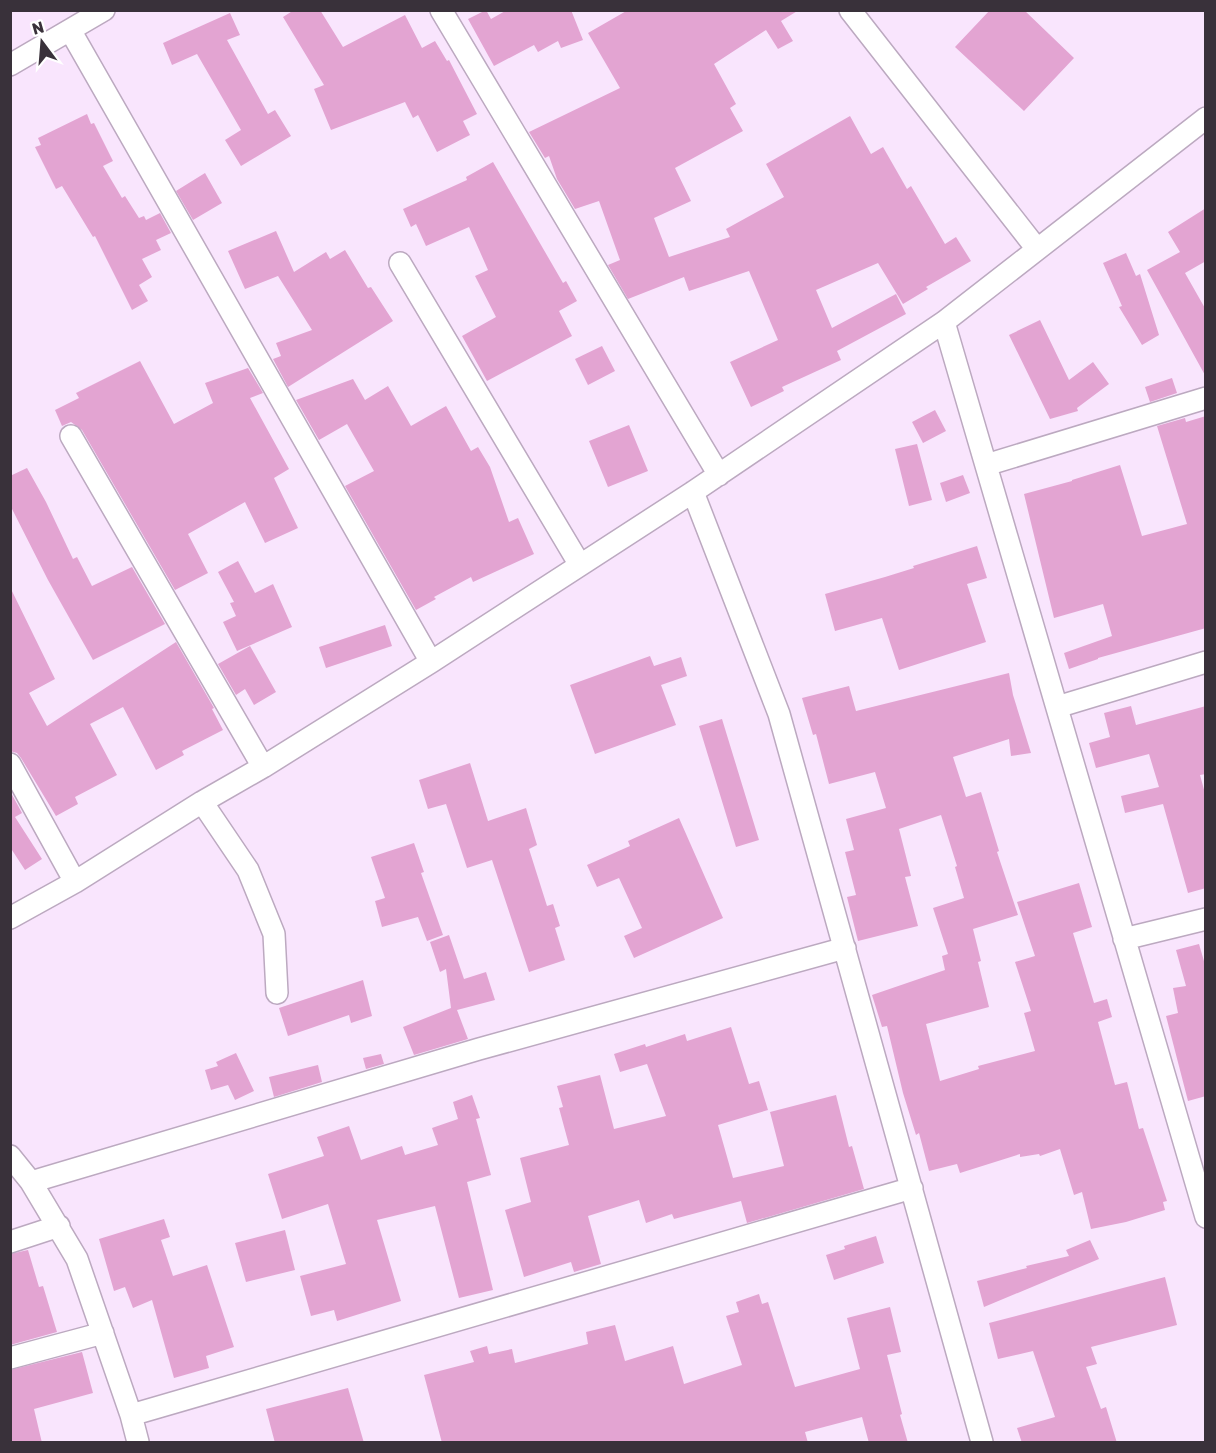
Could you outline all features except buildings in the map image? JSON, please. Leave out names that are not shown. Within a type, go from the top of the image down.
[{"type":"street","points":[[10,65],[104,10]]},
{"type":"street","points":[[441,10],[719,475]]},
{"type":"street","points":[[850,10],[1037,249]]},
{"type":"street","points":[[70,30],[430,662]]},
{"type":"street","points":[[10,918],[75,882],[202,802],[263,767],[719,475],[944,322],[1206,118]]},
{"type":"street","points":[[400,263],[580,565]]},
{"type":"street","points":[[944,322],[1124,939],[1200,1173],[1206,1217]]},
{"type":"street","points":[[986,465],[1206,398]]},
{"type":"street","points":[[71,436],[263,767]]},
{"type":"street","points":[[693,492],[780,714],[982,1443]]},
{"type":"street","points":[[1057,707],[1206,662]]},
{"type":"street","points":[[10,764],[75,882]]},
{"type":"street","points":[[202,802],[248,870],[274,934],[277,993]]},
{"type":"street","points":[[1124,939],[1206,919]]},
{"type":"street","points":[[31,1182],[479,1049],[845,948]]},
{"type":"street","points":[[10,1156],[31,1182],[77,1259],[131,1415],[138,1443]]},
{"type":"street","points":[[131,1415],[912,1188]]},
{"type":"street","points":[[10,1242],[59,1226]]},
{"type":"street","points":[[10,1358],[103,1333]]}]
